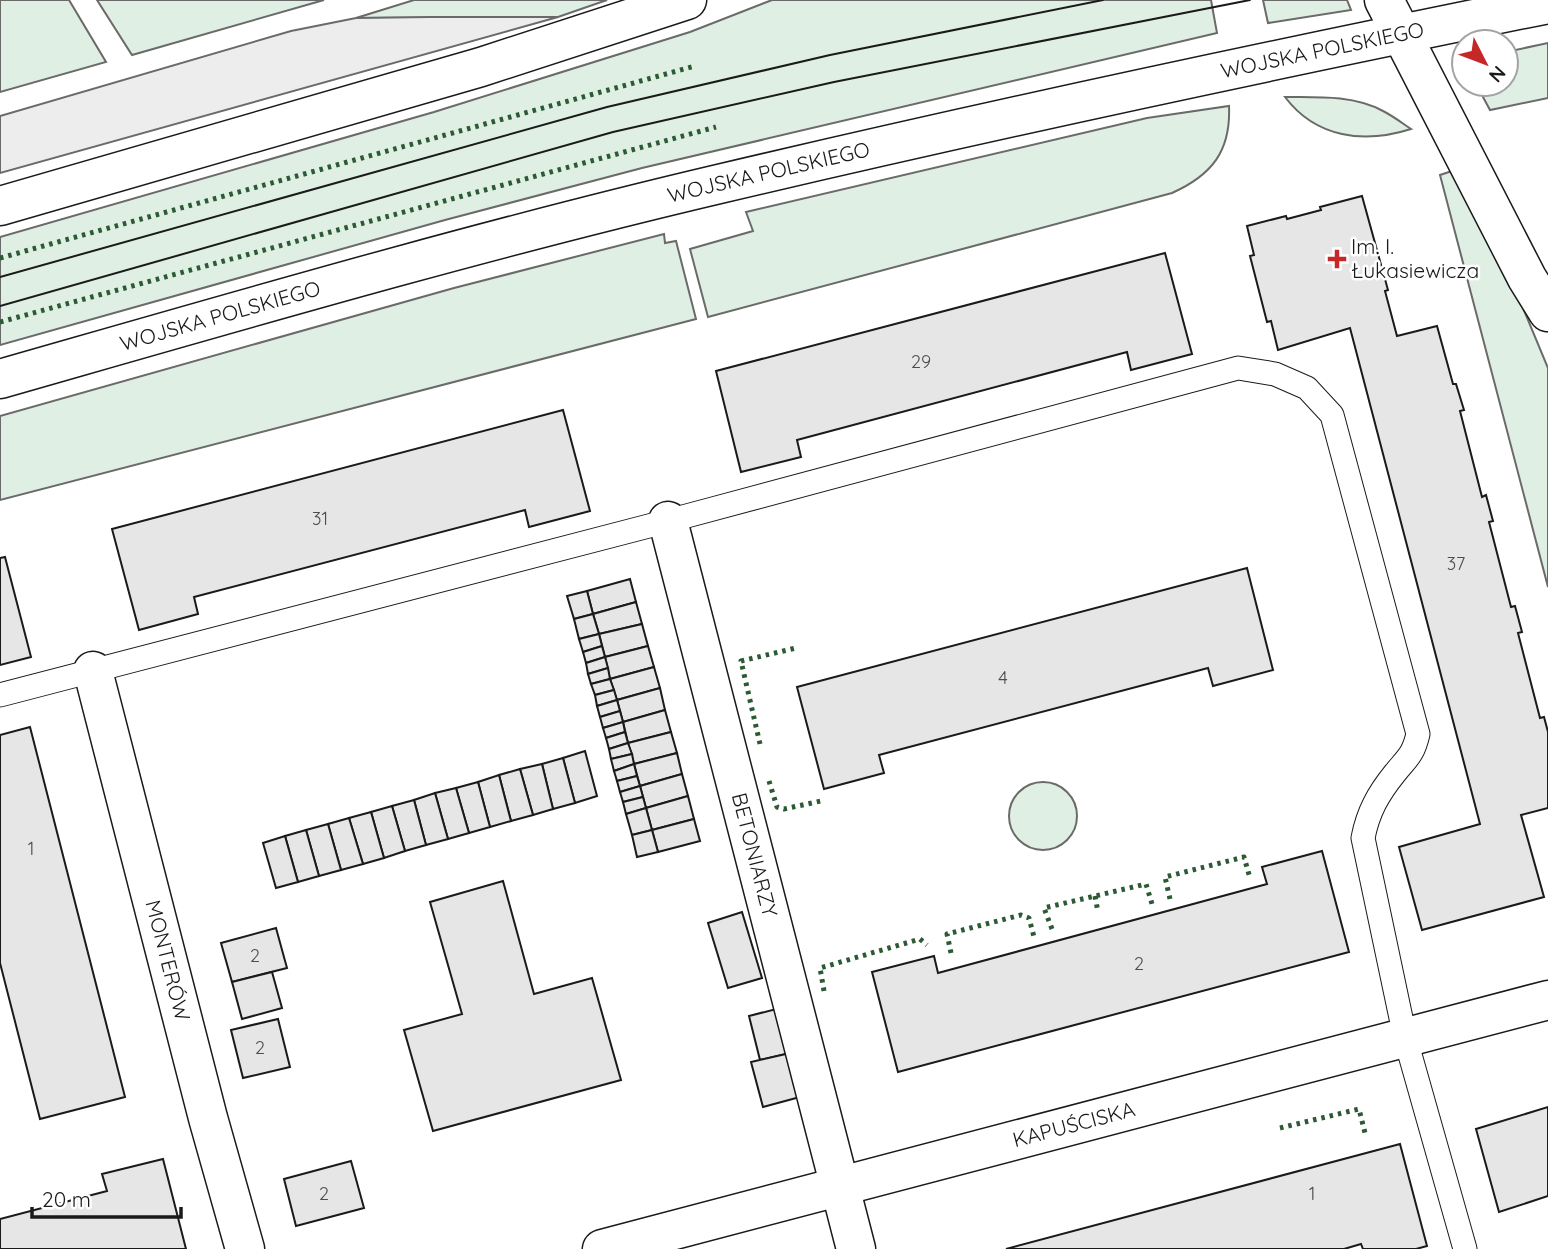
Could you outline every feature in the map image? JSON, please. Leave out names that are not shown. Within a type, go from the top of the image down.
[{"type":"street","points":[[0,206],[481,67],[687,0]]},
{"type":"street","points":[[1384,0],[1527,278],[1548,312]]},
{"type":"street","name":"WOJSKA POLSKIEGO","points":[[0,379],[424,260],[717,184],[1247,65],[1548,4]]},
{"type":"street","name":"BETONIARZY","points":[[668,521],[856,1249]]},
{"type":"street","name":"MONTERÓW","points":[[93,671],[208,1118],[245,1249]]},
{"type":"street","name":"KAPUŚCISKA","points":[[602,1249],[1548,1000]]},
{"type":"lane","points":[[0,695],[1238,369],[1275,374],[1307,388],[1332,415],[1418,734],[1413,752],[1394,773],[1368,814],[1363,838],[1405,1037],[1465,1249]]},
{"type":"green space","points":[[0,0],[69,0],[106,62],[0,92]]},
{"type":"green space","points":[[97,0],[324,0],[132,55]]},
{"type":"green space","points":[[414,0],[607,0],[558,17],[356,18]]},
{"type":"green space","points":[[772,0],[1211,0],[1217,33],[642,168],[445,220],[0,345],[0,237],[434,112],[690,32]]},
{"type":"green space","points":[[1263,0],[1347,0],[1351,10],[1268,23]]},
{"type":"green space","points":[[1548,43],[1548,98],[1490,110],[1484,98],[1520,98],[1520,49]]},
{"type":"green space","points":[[1285,97],[1335,98],[1360,102],[1383,111],[1411,129],[1376,136],[1342,134],[1311,121],[1297,111]]},
{"type":"green space","points":[[1229,106],[1227,136],[1216,160],[1198,178],[1172,193],[708,317],[690,249],[753,231],[746,212],[1147,118]]},
{"type":"green space","points":[[1452,171],[1518,296],[1548,368],[1548,587],[1440,175]]},
{"type":"green space","points":[[664,234],[665,243],[676,241],[696,319],[0,500],[0,416],[454,288]]},
{"type":"green space","points":[[1043,782],[1056,785],[1067,792],[1074,803],[1077,816],[1074,829],[1067,840],[1056,847],[1043,850],[1030,847],[1019,840],[1012,829],[1009,816],[1012,803],[1019,792],[1030,785]]},
{"type":"shaded area","points":[[558,17],[0,173],[0,116],[291,31],[356,18]]},
{"type":"building","points":[[1362,196],[1388,290],[1385,291],[1397,336],[1437,326],[1453,384],[1456,384],[1464,410],[1460,411],[1482,497],[1486,495],[1493,521],[1489,522],[1511,607],[1515,606],[1522,632],[1518,633],[1540,718],[1544,717],[1548,732],[1548,808],[1521,815],[1544,897],[1422,930],[1399,847],[1480,824],[1350,328],[1278,350],[1271,321],[1267,322],[1250,256],[1254,255],[1247,226],[1286,216],[1287,219]]},
{"type":"building","points":[[1165,253],[1192,354],[1131,370],[1127,352],[797,440],[801,457],[741,472],[716,371]]},
{"type":"building","points":[[563,410],[590,511],[529,527],[525,510],[194,597],[198,614],[139,630],[112,529]]},
{"type":"building","points":[[5,557],[31,657],[0,665],[0,558]]},
{"type":"building","points":[[1247,568],[1273,670],[1213,686],[1208,668],[879,755],[884,773],[824,789],[797,687]]},
{"type":"building","points":[[630,579],[636,602],[593,614],[587,591]]},
{"type":"building","points":[[587,591],[593,614],[574,619],[567,596]]},
{"type":"building","points":[[636,602],[642,624],[599,634],[593,614]]},
{"type":"building","points":[[593,614],[599,634],[579,639],[574,619]]},
{"type":"building","points":[[642,624],[648,646],[605,657],[599,634]]},
{"type":"building","points":[[599,634],[602,646],[583,652],[579,639]]},
{"type":"building","points":[[602,646],[605,657],[586,663],[583,652]]},
{"type":"building","points":[[648,646],[654,667],[610,679],[605,657]]},
{"type":"building","points":[[605,657],[608,668],[588,674],[586,663]]},
{"type":"building","points":[[654,667],[660,688],[617,700],[610,679]]},
{"type":"building","points":[[608,668],[610,679],[591,684],[588,674]]},
{"type":"building","points":[[610,679],[614,690],[595,695],[591,684]]},
{"type":"building","points":[[660,688],[665,710],[623,722],[617,700]]},
{"type":"building","points":[[614,690],[617,700],[597,706],[595,695]]},
{"type":"building","points":[[617,700],[620,711],[600,717],[597,706]]},
{"type":"building","points":[[665,710],[671,732],[628,743],[623,722]]},
{"type":"building","points":[[620,711],[623,722],[603,728],[600,717]]},
{"type":"building","points":[[623,722],[625,732],[606,738],[603,728]]},
{"type":"building","points":[[30,727],[125,1097],[40,1119],[0,963],[0,735]]},
{"type":"building","points":[[625,732],[628,743],[609,749],[606,738]]},
{"type":"building","points":[[671,732],[677,753],[634,764],[628,743]]},
{"type":"building","points":[[628,743],[632,754],[611,759],[609,749]]},
{"type":"building","points":[[585,751],[597,796],[575,803],[563,758]]},
{"type":"building","points":[[677,753],[682,774],[640,786],[634,764]]},
{"type":"building","points":[[632,754],[634,764],[614,771],[611,759]]},
{"type":"building","points":[[563,758],[575,803],[553,809],[542,764]]},
{"type":"building","points":[[542,764],[553,809],[533,815],[520,769]]},
{"type":"building","points":[[634,764],[637,776],[617,781],[614,771]]},
{"type":"building","points":[[520,769],[533,815],[511,821],[499,775]]},
{"type":"building","points":[[682,774],[688,796],[646,808],[640,786]]},
{"type":"building","points":[[499,775],[511,821],[490,827],[478,782]]},
{"type":"building","points":[[637,776],[640,786],[620,792],[617,781]]},
{"type":"building","points":[[478,782],[490,827],[469,833],[456,788]]},
{"type":"building","points":[[640,786],[643,797],[623,802],[620,792]]},
{"type":"building","points":[[456,788],[469,833],[448,839],[435,793]]},
{"type":"building","points":[[435,793],[448,839],[426,845],[414,800]]},
{"type":"building","points":[[688,796],[694,819],[652,830],[646,808]]},
{"type":"building","points":[[643,797],[646,808],[626,814],[623,802]]},
{"type":"building","points":[[414,800],[426,845],[405,851],[392,806]]},
{"type":"building","points":[[392,806],[405,851],[384,858],[371,812]]},
{"type":"building","points":[[646,808],[652,830],[632,835],[626,814]]},
{"type":"building","points":[[371,812],[384,858],[363,864],[349,818]]},
{"type":"building","points":[[349,818],[363,864],[341,870],[328,824]]},
{"type":"building","points":[[694,819],[700,841],[658,852],[652,830]]},
{"type":"building","points":[[328,824],[341,870],[319,876],[306,830]]},
{"type":"building","points":[[306,830],[319,876],[298,882],[285,836]]},
{"type":"building","points":[[652,830],[658,852],[637,857],[632,835]]},
{"type":"building","points":[[285,836],[298,882],[276,888],[263,843]]},
{"type":"building","points":[[1322,851],[1349,952],[898,1072],[872,972],[934,956],[938,973],[1267,884],[1262,867]]},
{"type":"building","points":[[503,881],[534,994],[592,978],[621,1080],[433,1131],[404,1030],[462,1014],[430,902]]},
{"type":"building","points":[[742,912],[762,978],[728,988],[708,923]]},
{"type":"building","points":[[276,928],[287,968],[232,982],[221,943]]},
{"type":"building","points":[[272,972],[282,1008],[242,1019],[232,982]]},
{"type":"building","points":[[788,1006],[799,1051],[760,1060],[749,1016]]},
{"type":"building","points":[[278,1019],[290,1067],[243,1078],[231,1030]]},
{"type":"building","points":[[799,1051],[811,1094],[763,1107],[751,1062]]},
{"type":"building","points":[[1548,1107],[1548,1196],[1499,1212],[1476,1129]]},
{"type":"building","points":[[1400,1144],[1427,1246],[1416,1249],[1363,1249],[1361,1244],[1344,1249],[1006,1249]]},
{"type":"building","points":[[163,1159],[186,1249],[0,1249],[0,1219],[107,1191],[102,1174]]},
{"type":"building","points":[[351,1161],[364,1208],[296,1226],[284,1179]]},
{"type":"tram line","points":[[0,277],[607,107],[830,55],[1103,0]]},
{"type":"tram line","points":[[0,306],[613,132],[834,82],[1250,0]]},
{"type":"hedge","points":[[0,258],[695,66]]},
{"type":"hedge","points":[[0,322],[716,127]]},
{"type":"hedge","points":[[760,744],[741,661],[796,648]]},
{"type":"hedge","points":[[769,781],[777,807],[784,809],[821,801]]},
{"type":"hedge","points":[[1170,899],[1165,877],[1244,857],[1250,878]]},
{"type":"hedge","points":[[1052,929],[1044,908],[1146,884],[1152,904]]},
{"type":"hedge","points":[[1095,896],[1098,912]]},
{"type":"hedge","points":[[951,953],[947,934],[1021,915],[1029,918],[1034,937]]},
{"type":"hedge","points":[[824,991],[820,968],[920,939],[927,945]]},
{"type":"hedge","points":[[1280,1128],[1359,1109],[1365,1133]]},
{"type":"place","name":"Im. I. Łukasiewicza","points":[[1337,259]]}]
